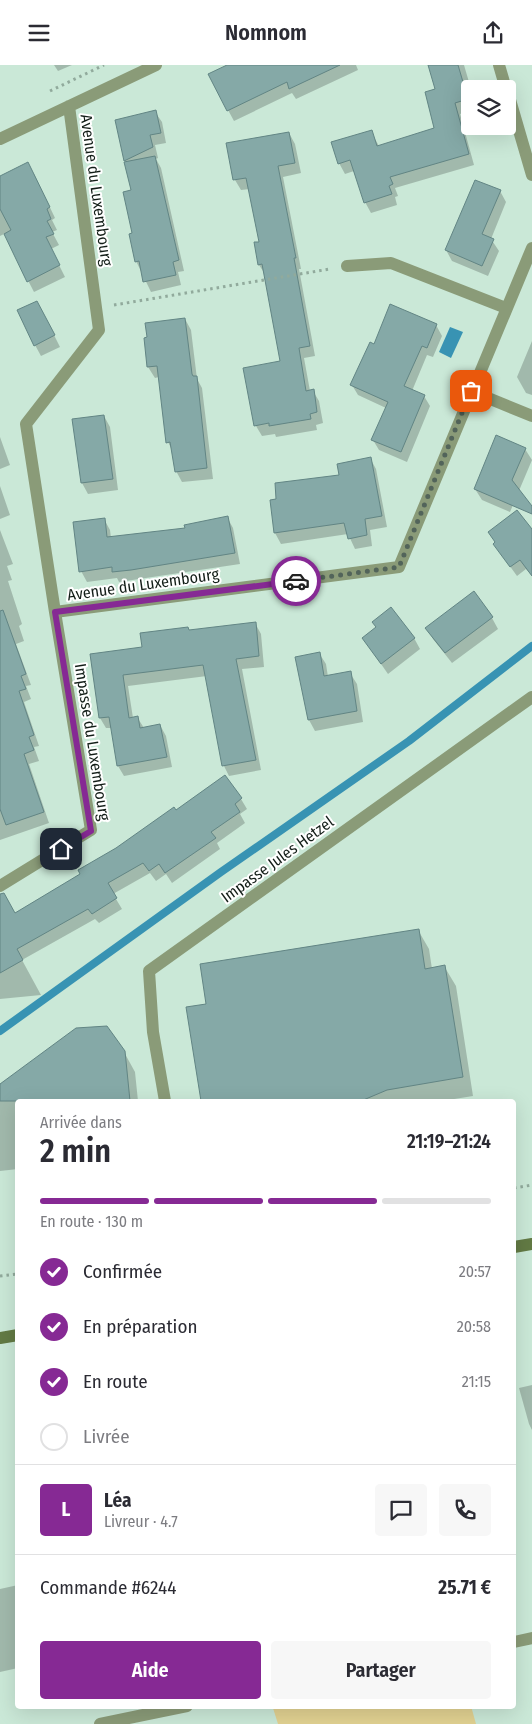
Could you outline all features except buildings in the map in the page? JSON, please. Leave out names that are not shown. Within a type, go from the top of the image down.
[{"type":"main road","points":[[516,1247],[532,1244]]},
{"type":"main road","points":[[0,1338],[15,1336]]},
{"type":"street","points":[[0,139],[156,65]]},
{"type":"street","points":[[499,65],[503,80]]},
{"type":"street","name":"Avenue du Luxembourg","points":[[69,106],[99,330],[26,424],[55,612],[399,567],[532,248]]},
{"type":"street","points":[[516,120],[532,175]]},
{"type":"street","points":[[347,266],[391,263],[506,308]]},
{"type":"street","points":[[471,391],[532,416]]},
{"type":"street","name":"Impasse du Luxembourg","points":[[0,886],[91,831],[55,612]]},
{"type":"street","name":"Impasse Jules Hetzel","points":[[165,1099],[153,1032],[149,971],[532,697]]},
{"type":"street","points":[[516,1642],[532,1638]]},
{"type":"street","points":[[100,1724],[172,1709]]},
{"type":"path","points":[[96,307],[347,266]]},
{"type":"path","points":[[516,1188],[532,1185]]},
{"type":"path","points":[[0,1277],[15,1274]]},
{"type":"shaded area","points":[[273,1709],[472,1709],[476,1724],[278,1724]]},
{"type":"water","points":[[450,327],[463,332],[451,358],[439,352]]},
{"type":"waterway","points":[[0,1031],[221,872],[409,741],[532,646]]},
{"type":"way so far","points":[[296,581],[399,567],[471,391]]},
{"type":"route","points":[[61,849],[91,831],[55,612],[296,581]]}]
